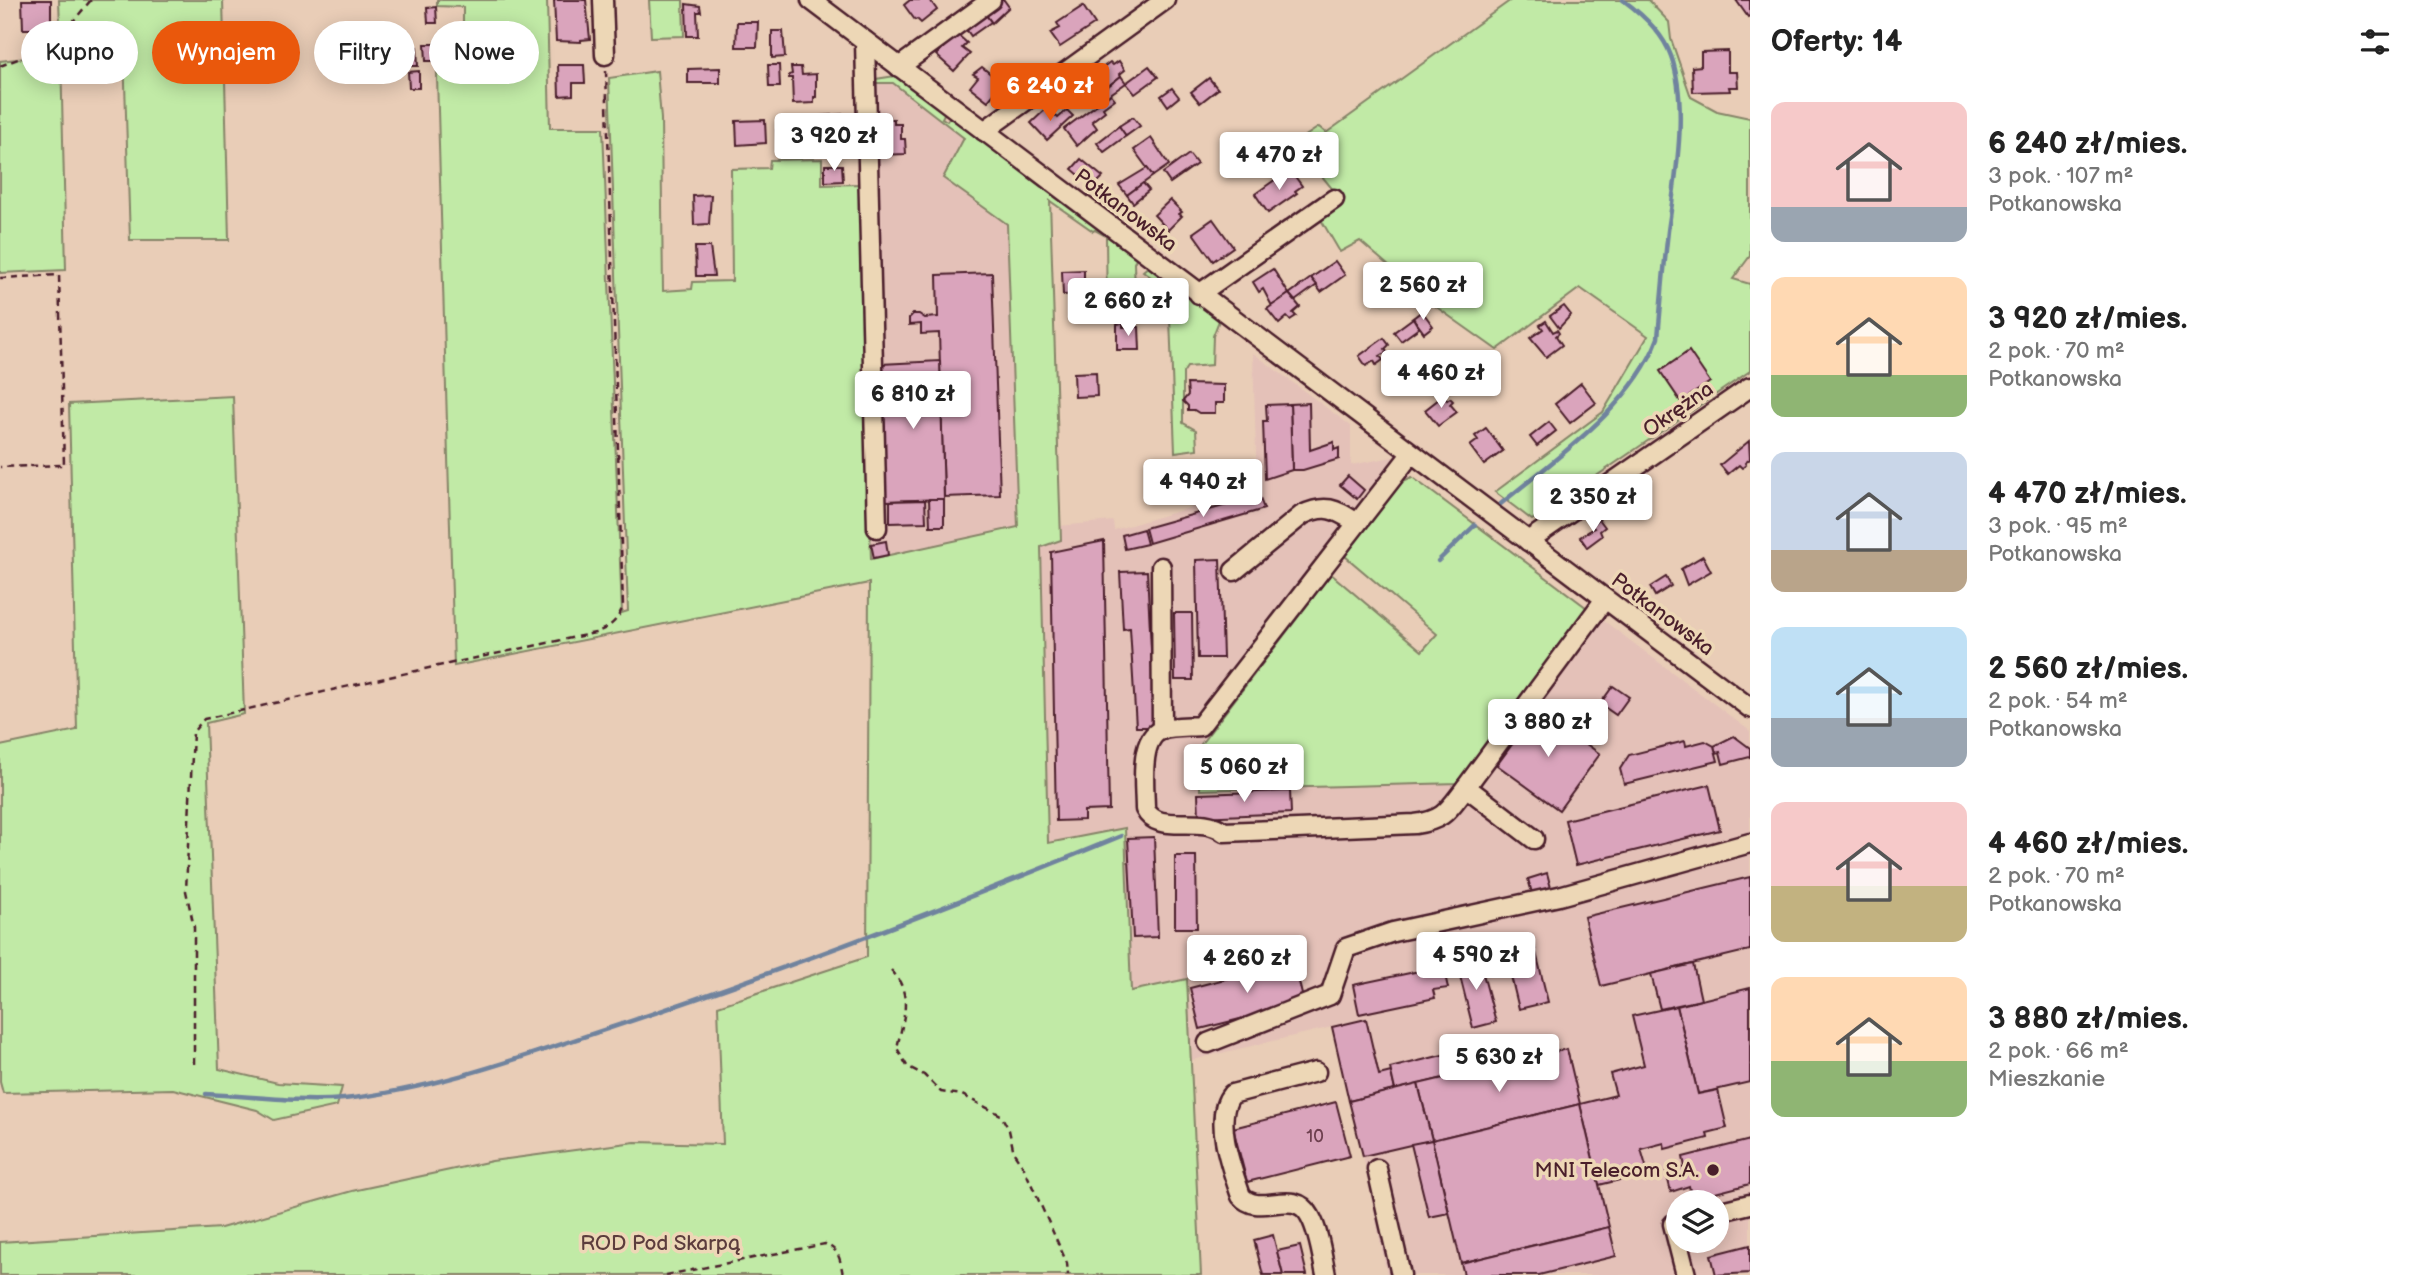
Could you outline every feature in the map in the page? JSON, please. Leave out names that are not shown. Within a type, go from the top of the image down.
[{"type":"street","points":[[603,0],[605,54]]},
{"type":"street","name":"Potkanowska","points":[[811,0],[1750,708]]},
{"type":"street","points":[[899,67],[991,0]]},
{"type":"street","points":[[984,131],[1165,0]]},
{"type":"street","points":[[865,41],[877,528]]},
{"type":"street","points":[[1199,294],[1335,199]]},
{"type":"street","name":"Okrężna","points":[[1528,541],[1750,387]]},
{"type":"street","points":[[1411,454],[1200,726],[1162,730],[1150,738],[1145,750],[1145,809],[1149,817],[1160,822],[1208,823],[1224,832],[1433,821],[1446,812],[1466,787],[1605,599]]},
{"type":"street","points":[[1234,571],[1302,515],[1312,510],[1337,510],[1357,523]]},
{"type":"street","points":[[1161,567],[1162,730]]},
{"type":"street","points":[[1466,787],[1534,839]]},
{"type":"street","points":[[1208,1043],[1330,995],[1346,948],[1393,932],[1559,896],[1750,843]]},
{"type":"street","points":[[1315,1072],[1232,1094],[1226,1102],[1222,1128],[1241,1196],[1252,1204],[1289,1201],[1304,1208],[1312,1219],[1326,1275]]},
{"type":"street","points":[[1377,1169],[1401,1275]]},
{"type":"street","points":[[1729,1209],[1750,1204]]},
{"type":"street","points":[[1680,1253],[1686,1275]]},
{"type":"path","points":[[0,66],[44,49],[70,25],[91,0]]},
{"type":"path","points":[[194,1064],[194,927],[186,891],[193,732],[204,719],[595,633],[612,626],[619,616],[623,606],[605,54]]},
{"type":"path","points":[[0,278],[59,275],[64,465],[0,467]]},
{"type":"path","points":[[891,970],[897,976],[906,997],[897,1048],[907,1066],[924,1075],[941,1092],[962,1095],[1001,1115],[1009,1130],[1014,1153],[1024,1168],[1068,1263],[1068,1275]]},
{"type":"path","points":[[666,1275],[825,1244],[840,1255],[843,1275]]},
{"type":"shaded area","points":[[855,83],[893,83],[964,138],[962,142],[1007,224],[1018,528],[871,559]]},
{"type":"shaded area","points":[[1253,353],[1351,426],[1351,465],[1398,456],[1412,477],[1399,483],[1201,744],[1459,782],[1587,608],[1750,731],[1750,1275],[1387,1275],[1363,1156],[1332,1027],[1192,1060],[1187,979],[1131,992],[1125,829],[1048,844],[1041,546],[1061,540],[1059,526],[1113,521],[1114,530],[1257,488]]},
{"type":"green space","points":[[59,0],[223,0],[224,21],[152,21],[152,84],[225,84],[229,240],[130,240],[125,84],[138,84],[138,21],[60,21]]},
{"type":"green space","name":"ROD Pod Skarpą","points":[[437,0],[547,0],[550,128],[603,128],[622,613],[628,611],[609,78],[657,71],[661,119],[663,291],[692,289],[693,282],[732,281],[731,169],[769,168],[770,160],[822,159],[822,185],[859,184],[871,559],[1018,527],[1007,224],[943,178],[964,138],[893,83],[874,83],[876,79],[895,76],[945,112],[942,118],[947,121],[951,115],[969,128],[968,131],[1137,256],[1134,263],[1136,318],[1107,319],[1106,236],[1093,231],[1050,201],[1061,540],[1041,547],[1048,843],[1125,828],[1131,991],[1187,979],[1201,1275],[0,1275],[0,1242],[221,1228],[352,1191],[492,1161],[635,1142],[723,1144],[718,1006],[867,957],[869,583],[454,666],[437,84],[539,84],[539,21],[463,21],[463,7],[437,6]]},
{"type":"green space","points":[[649,0],[683,0],[684,36],[651,37]]},
{"type":"green space","points":[[1511,0],[1648,0],[1669,22],[1671,39],[1691,97],[1717,111],[1750,118],[1750,256],[1733,279],[1750,284],[1750,371],[1532,520],[1495,492],[1603,412],[1648,336],[1580,288],[1497,350],[1435,306],[1360,241],[1340,252],[1320,218],[1343,202],[1295,143],[1319,127],[1326,133]]},
{"type":"green space","points":[[21,59],[21,84],[62,84],[66,270],[0,273],[0,61]]},
{"type":"green space","points":[[1150,265],[1220,318],[1213,336],[1212,365],[1187,367],[1183,373],[1183,423],[1196,430],[1197,449],[1175,452],[1169,291],[1143,271]]},
{"type":"green space","points":[[233,396],[244,714],[206,723],[219,1069],[278,1083],[342,1087],[337,1106],[274,1120],[257,1110],[173,1089],[3,1093],[0,1082],[0,746],[77,730],[69,404]]},
{"type":"green space","points":[[1215,473],[1224,498],[1201,505],[1202,474]]},
{"type":"green space","points":[[1412,477],[1587,608],[1459,783],[1200,790],[1201,744],[1331,574],[1422,651],[1437,634],[1345,556],[1399,483]]},
{"type":"building","points":[[22,0],[51,0],[51,21],[23,21]]},
{"type":"building","points":[[554,0],[586,0],[590,39],[581,42],[556,41]]},
{"type":"building","points":[[910,0],[930,0],[937,10],[921,23],[915,20],[904,5]]},
{"type":"building","points":[[1001,0],[1009,7],[992,23],[984,12]]},
{"type":"building","points":[[1736,0],[1750,0],[1750,16],[1748,17]]},
{"type":"building","points":[[686,4],[700,6],[701,12],[697,12],[698,36],[687,36]]},
{"type":"building","points":[[1083,6],[1095,24],[1060,47],[1050,33],[1060,28],[1057,23]]},
{"type":"building","points":[[436,7],[437,21],[428,23],[427,8]]},
{"type":"building","points":[[983,11],[991,22],[971,36],[963,25]]},
{"type":"building","points":[[737,22],[758,22],[757,47],[736,47]]},
{"type":"building","points":[[772,31],[783,31],[785,57],[772,58]]},
{"type":"building","points":[[957,34],[967,43],[962,48],[970,54],[954,71],[936,55]]},
{"type":"building","points":[[425,44],[429,44],[429,61],[426,61]]},
{"type":"building","points":[[417,47],[418,66],[415,66]]},
{"type":"building","points":[[1728,51],[1728,72],[1737,72],[1738,87],[1729,87],[1730,91],[1693,92],[1692,67],[1701,66],[1701,52]]},
{"type":"building","points":[[1119,61],[1125,70],[1101,92],[1090,77],[1110,62],[1113,65]]},
{"type":"building","points":[[558,65],[584,65],[585,83],[573,83],[573,95],[559,96]]},
{"type":"building","points":[[768,65],[779,65],[780,87],[769,87]]},
{"type":"building","points":[[1149,66],[1158,77],[1135,94],[1126,83]]},
{"type":"building","points":[[791,67],[801,67],[802,75],[816,74],[814,103],[793,104],[792,78],[789,78],[792,74]]},
{"type":"building","points":[[982,67],[992,75],[996,70],[1009,81],[1005,85],[1003,83],[988,101],[970,87],[978,77],[973,74]]},
{"type":"building","points":[[720,68],[720,83],[688,83],[688,69]]},
{"type":"building","points":[[415,71],[419,71],[419,88],[409,88],[409,84],[415,84]]},
{"type":"building","points":[[1121,76],[1126,83],[1106,97],[1102,91]]},
{"type":"building","points":[[1209,78],[1218,89],[1200,103],[1191,92]]},
{"type":"building","points":[[1172,88],[1179,97],[1168,106],[1161,96]]},
{"type":"building","points":[[1111,94],[1115,99],[1092,121],[1097,128],[1077,146],[1064,129]]},
{"type":"building","points":[[1048,107],[1058,118],[1067,110],[1073,116],[1047,140],[1031,123]]},
{"type":"building","points":[[846,114],[848,141],[824,142],[822,116]]},
{"type":"building","points":[[874,115],[888,115],[889,119],[894,119],[894,124],[901,124],[901,139],[905,139],[906,154],[879,155],[882,129],[874,129]]},
{"type":"building","points":[[1133,117],[1140,126],[1126,136],[1119,126]]},
{"type":"building","points":[[765,120],[766,143],[737,145],[736,121]]},
{"type":"building","points":[[786,120],[797,120],[800,130],[810,129],[811,144],[777,144],[776,130],[786,130]]},
{"type":"building","points":[[1119,126],[1126,136],[1104,152],[1097,143]]},
{"type":"building","points":[[1151,138],[1169,165],[1153,176],[1134,150]]},
{"type":"building","points":[[1189,154],[1197,164],[1170,183],[1163,173]]},
{"type":"building","points":[[1081,159],[1103,177],[1093,187],[1072,169]]},
{"type":"building","points":[[825,165],[842,165],[843,181],[825,182]]},
{"type":"building","points":[[1147,168],[1153,176],[1127,195],[1119,185]]},
{"type":"building","points":[[1291,171],[1302,186],[1295,191],[1297,193],[1268,213],[1255,194]]},
{"type":"building","points":[[1143,183],[1149,190],[1133,203],[1127,195]]},
{"type":"building","points":[[711,195],[709,224],[694,225],[693,196]]},
{"type":"building","points":[[1170,200],[1182,212],[1179,214],[1182,216],[1168,230],[1154,215]]},
{"type":"building","points":[[1213,219],[1233,247],[1213,261],[1193,233]]},
{"type":"building","points":[[695,247],[710,247],[714,276],[696,276]]},
{"type":"building","points":[[1335,261],[1345,275],[1321,292],[1311,278]]},
{"type":"building","points":[[1273,269],[1289,294],[1272,306],[1263,289],[1259,292],[1253,282]]},
{"type":"building","points":[[1084,270],[1084,294],[1063,295],[1062,271]]},
{"type":"building","points":[[992,273],[1000,495],[944,497],[939,333],[921,334],[921,324],[909,325],[909,318],[913,314],[925,318],[938,317],[937,275]]},
{"type":"building","points":[[1311,278],[1317,285],[1295,301],[1289,294]]},
{"type":"building","points":[[1289,294],[1300,307],[1293,313],[1296,316],[1290,320],[1287,317],[1279,324],[1267,309]]},
{"type":"building","points":[[1564,306],[1571,315],[1559,328],[1550,316]]},
{"type":"building","points":[[1422,311],[1433,326],[1424,333],[1413,318]]},
{"type":"building","points":[[1413,318],[1419,328],[1401,341],[1394,332]]},
{"type":"building","points":[[1546,321],[1553,332],[1557,330],[1559,333],[1556,336],[1562,345],[1546,357],[1530,338],[1543,329],[1540,325]]},
{"type":"building","points":[[1123,323],[1123,327],[1139,327],[1140,350],[1117,350],[1117,324]]},
{"type":"building","points":[[1384,338],[1389,345],[1385,349],[1387,352],[1380,356],[1383,360],[1376,365],[1374,361],[1366,366],[1359,356]]},
{"type":"building","points":[[1689,351],[1710,382],[1681,402],[1660,371]]},
{"type":"building","points":[[1493,358],[1499,366],[1471,387],[1465,379]]},
{"type":"building","points":[[940,361],[944,499],[886,501],[881,364]]},
{"type":"building","points":[[1096,372],[1097,396],[1075,397],[1074,373]]},
{"type":"building","points":[[1581,383],[1596,403],[1570,423],[1555,404]]},
{"type":"building","points":[[1187,384],[1224,385],[1224,403],[1215,403],[1215,413],[1188,410],[1183,401],[1188,395]]},
{"type":"building","points":[[1444,395],[1447,400],[1450,398],[1453,401],[1450,404],[1457,412],[1438,426],[1425,410]]},
{"type":"building","points":[[1309,403],[1310,450],[1334,442],[1334,450],[1339,448],[1339,459],[1303,470],[1292,470],[1290,404]]},
{"type":"building","points":[[1290,404],[1292,470],[1265,479],[1263,421],[1267,421],[1266,405]]},
{"type":"building","points":[[1549,422],[1556,431],[1537,446],[1530,437]]},
{"type":"building","points":[[1486,428],[1503,451],[1484,465],[1470,446],[1478,440],[1475,436]]},
{"type":"building","points":[[1749,441],[1750,459],[1742,468],[1739,465],[1728,474],[1720,465]]},
{"type":"building","points":[[1348,476],[1364,490],[1357,499],[1340,485]]},
{"type":"building","points":[[1259,496],[1264,509],[1149,543],[1145,528]]},
{"type":"building","points":[[929,499],[944,499],[944,526],[930,526]]},
{"type":"building","points":[[925,500],[926,522],[890,523],[890,501]]},
{"type":"building","points":[[1599,519],[1605,527],[1600,531],[1602,536],[1587,547],[1580,537],[1594,528],[1591,525]]},
{"type":"building","points":[[1143,529],[1147,544],[1125,549],[1122,535]]},
{"type":"building","points":[[886,541],[888,555],[874,558],[871,544]]},
{"type":"building","points":[[1104,541],[1109,810],[1084,811],[1084,820],[1056,821],[1051,552]]},
{"type":"building","points":[[1703,556],[1711,571],[1687,585],[1681,569]]},
{"type":"building","points":[[1220,559],[1223,658],[1198,658],[1196,560]]},
{"type":"building","points":[[1147,571],[1155,727],[1136,727],[1130,628],[1123,629],[1120,572]]},
{"type":"building","points":[[1666,577],[1671,586],[1655,596],[1650,587]]},
{"type":"building","points":[[1174,613],[1192,613],[1193,680],[1175,680]]},
{"type":"building","points":[[1613,686],[1629,697],[1616,715],[1600,704]]},
{"type":"building","points":[[1538,709],[1600,754],[1559,810],[1497,765]]},
{"type":"building","points":[[1734,736],[1750,748],[1750,757],[1723,764],[1720,752],[1716,753],[1714,746]]},
{"type":"building","points":[[1685,741],[1686,746],[1705,741],[1714,746],[1718,761],[1624,784],[1620,769],[1629,755]]},
{"type":"building","points":[[1709,785],[1720,830],[1576,865],[1565,820]]},
{"type":"building","points":[[1290,791],[1291,813],[1199,817],[1198,794]]},
{"type":"building","points":[[1154,837],[1158,937],[1133,938],[1128,838]]},
{"type":"building","points":[[1175,856],[1196,856],[1197,928],[1175,928]]},
{"type":"building","points":[[1547,873],[1551,888],[1532,893],[1528,879]]},
{"type":"building","points":[[1750,877],[1750,950],[1601,986],[1584,917]]},
{"type":"building","points":[[1532,936],[1548,1002],[1519,1009],[1503,943]]},
{"type":"building","points":[[1238,940],[1242,954],[1211,963],[1206,949]]},
{"type":"building","points":[[1478,955],[1496,1022],[1473,1028],[1456,960]]},
{"type":"building","points":[[1294,961],[1304,1003],[1200,1029],[1190,988]]},
{"type":"building","points":[[1693,964],[1701,1000],[1660,1009],[1651,974]]},
{"type":"building","points":[[1443,966],[1448,988],[1433,990],[1435,998],[1359,1014],[1353,985]]},
{"type":"building","points":[[1750,988],[1750,1082],[1698,1094],[1677,1006]]},
{"type":"building","points":[[1677,1006],[1698,1094],[1718,1090],[1727,1128],[1707,1133],[1708,1138],[1665,1149],[1664,1143],[1641,1149],[1648,1173],[1599,1185],[1580,1104],[1616,1095],[1610,1074],[1644,1065],[1632,1016]]},
{"type":"building","points":[[1366,1019],[1379,1075],[1391,1072],[1395,1090],[1349,1101],[1332,1027]]},
{"type":"building","points":[[1483,1045],[1488,1067],[1395,1090],[1390,1068]]},
{"type":"building","points":[[1567,1049],[1580,1104],[1432,1140],[1418,1084]]},
{"type":"building","points":[[1418,1084],[1432,1140],[1363,1156],[1349,1101]]},
{"type":"building","points":[[1336,1102],[1350,1156],[1247,1182],[1233,1128]]},
{"type":"building","points":[[1580,1104],[1609,1227],[1461,1263],[1432,1140]]},
{"type":"building","points":[[1432,1140],[1449,1213],[1429,1217],[1411,1144]]},
{"type":"building","name":"MNI Telecom S.A.","points":[[1750,1140],[1750,1184],[1727,1190],[1690,1190],[1689,1186],[1670,1190],[1666,1172],[1685,1167],[1683,1157]]},
{"type":"building","points":[[1609,1227],[1616,1256],[1539,1275],[1464,1275],[1461,1263]]},
{"type":"building","points":[[1273,1235],[1283,1275],[1263,1275],[1254,1240]]},
{"type":"building","points":[[1750,1245],[1750,1273],[1716,1275],[1711,1255],[1729,1253],[1729,1250]]},
{"type":"building","points":[[1300,1246],[1307,1275],[1283,1275],[1277,1251]]},
{"type":"waterway","points":[[1497,507],[1566,452],[1611,410],[1646,363],[1658,338],[1677,167],[1679,97],[1671,56],[1663,40],[1644,18],[1623,0]]},
{"type":"waterway","points":[[1438,561],[1475,525]]},
{"type":"waterway","points":[[206,1094],[292,1100],[344,1099],[412,1088],[478,1071],[675,1006],[803,960],[1121,836]]},
{"type":"place","name":"MNI Telecom S.A.","points":[[1713,1170]]}]
